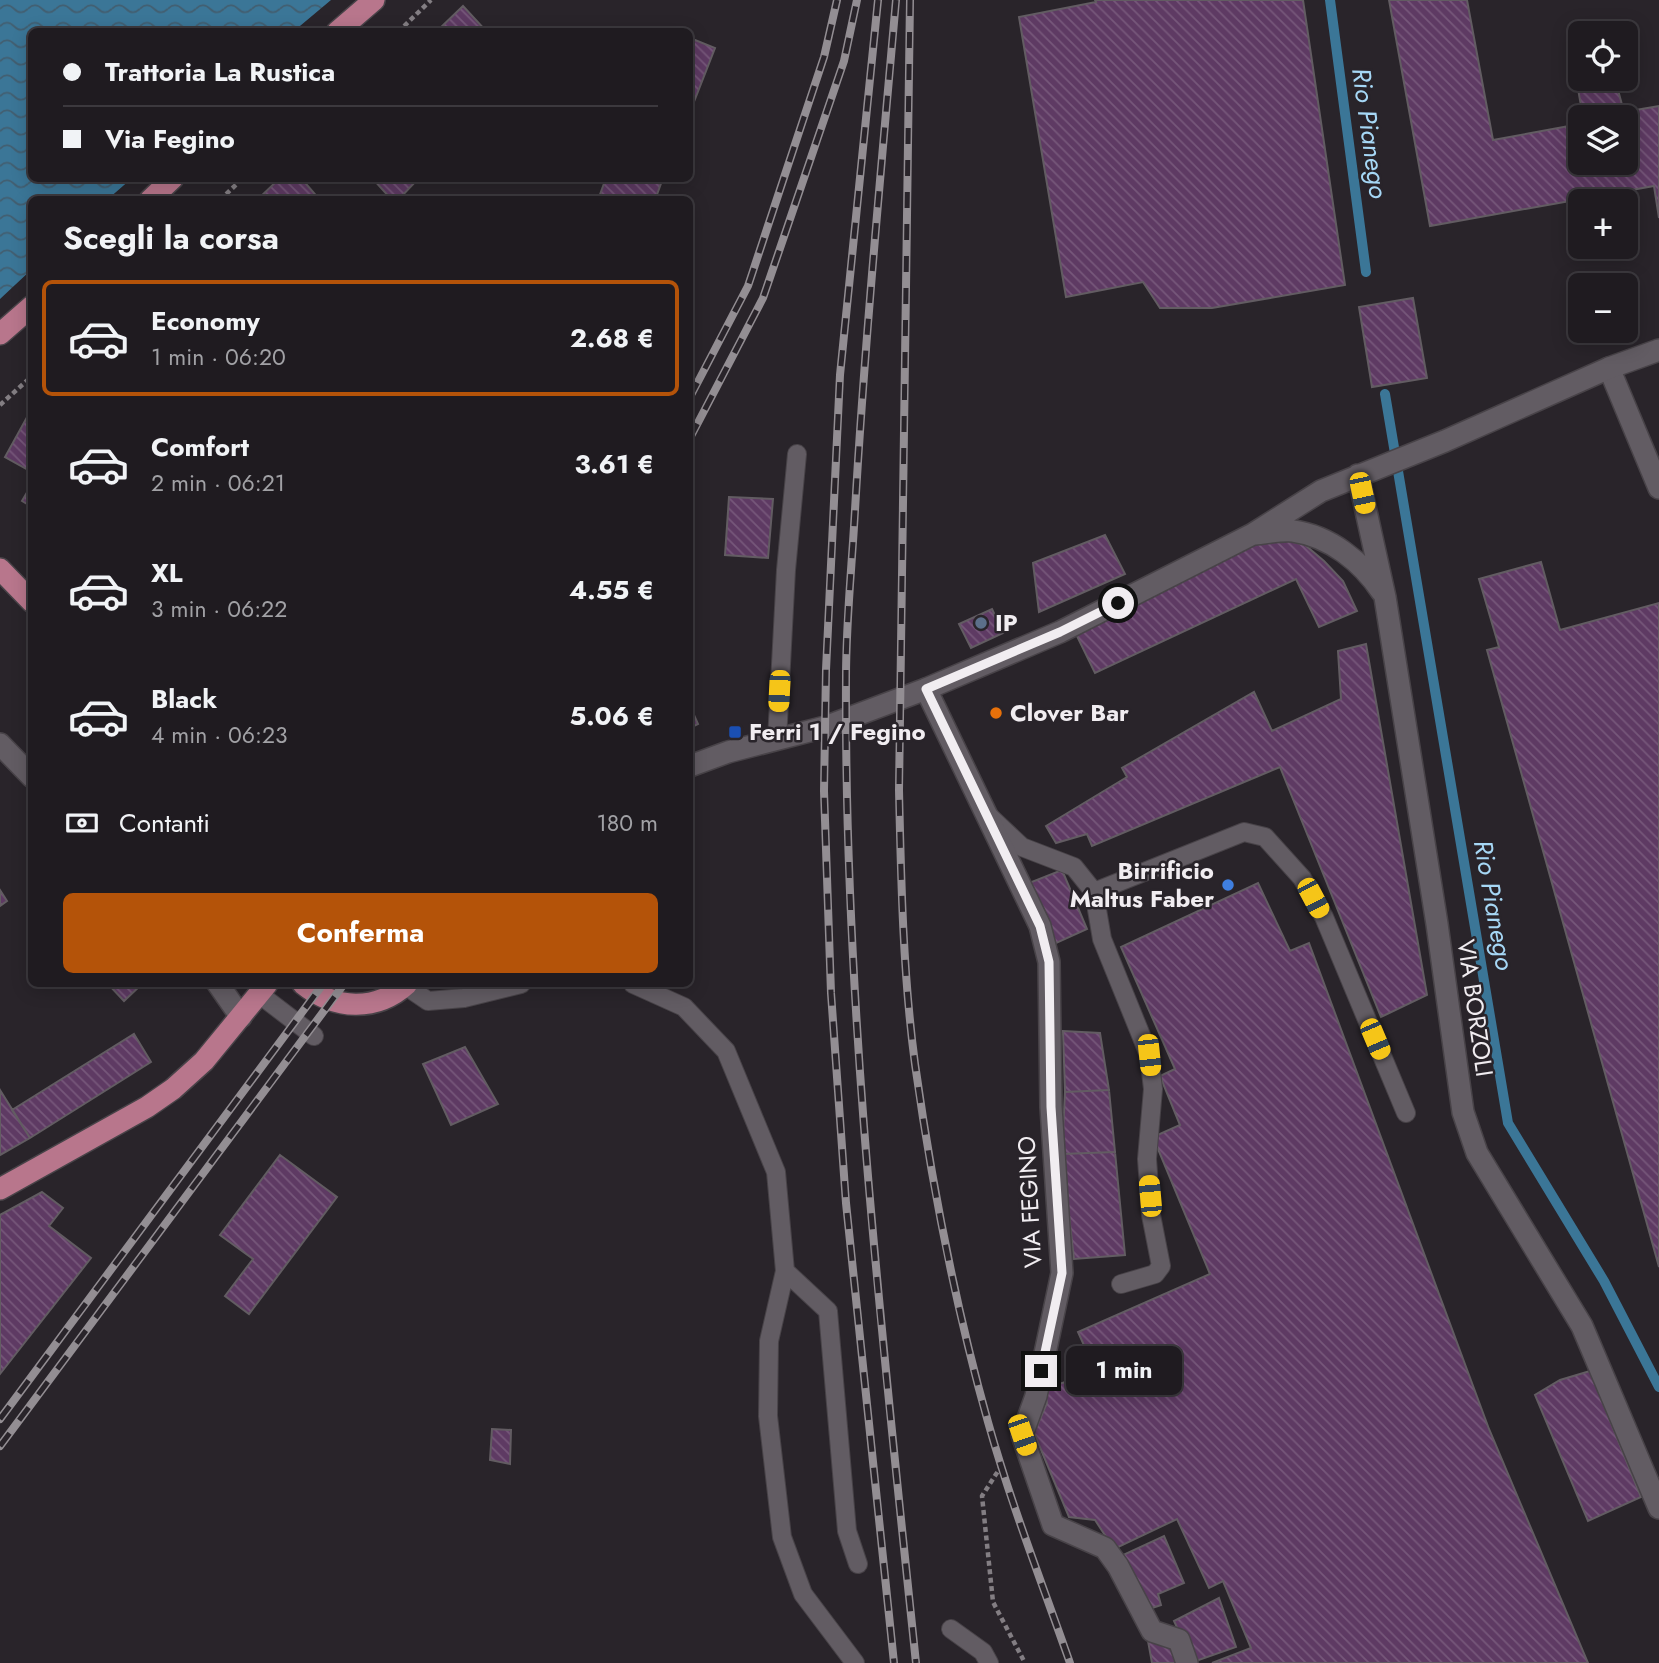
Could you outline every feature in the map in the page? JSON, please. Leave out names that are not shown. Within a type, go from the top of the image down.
[{"type":"main road","points":[[342,28],[374,0]]},
{"type":"main road","points":[[154,196],[169,182]]},
{"type":"main road","points":[[0,334],[28,310]]},
{"type":"main road","points":[[693,765],[729,752],[825,727],[926,689],[1060,632],[1253,534],[1321,491],[1445,442],[1609,368],[1659,350]]},
{"type":"main road","points":[[1609,368],[1659,488]]},
{"type":"main road","name":"VIA BORZOLI","points":[[1358,475],[1385,597],[1437,924],[1463,1112],[1477,1153],[1582,1326],[1659,1508]]},
{"type":"main road","points":[[1253,534],[1291,531],[1312,535],[1333,544],[1367,573],[1385,597]]},
{"type":"main road","points":[[0,569],[28,598]]},
{"type":"main road","name":"VIA FEGINO","points":[[926,689],[1040,926],[1049,962],[1051,1107],[1062,1273],[1036,1396],[1022,1435]]},
{"type":"main road","points":[[0,744],[28,773]]},
{"type":"main road","points":[[220,987],[241,1017]]},
{"type":"main road","points":[[307,987],[317,995],[340,1004],[363,1005],[386,999],[403,987]]},
{"type":"main road","points":[[0,1189],[147,1107],[189,1076],[263,989]]},
{"type":"main road","points":[[1022,1435],[1054,1525],[1105,1548],[1123,1575],[1152,1631],[1179,1640],[1187,1663]]},
{"type":"lane","points":[[777,740],[786,570],[797,454]]},
{"type":"lane","name":"VIA FEGINO","points":[[984,811],[1022,847],[1074,867],[1094,892]]},
{"type":"lane","points":[[1121,1284],[1155,1274],[1161,1266],[1151,1215],[1147,1159],[1153,1089],[1149,1055],[1102,939],[1094,892],[1244,832],[1265,837],[1302,878],[1324,917],[1406,1113]]},
{"type":"lane","points":[[411,987],[428,1001],[464,998],[509,987]]},
{"type":"lane","points":[[640,987],[684,1007],[726,1051],[776,1172],[785,1271],[769,1341],[768,1416],[782,1537],[803,1594],[855,1663]]},
{"type":"lane","points":[[263,989],[314,1036]]},
{"type":"lane","points":[[785,1271],[828,1311],[847,1531],[858,1564]]},
{"type":"lane","points":[[951,1629],[984,1652],[989,1663]]},
{"type":"path","points":[[402,28],[431,0]]},
{"type":"path","points":[[224,196],[239,182]]},
{"type":"path","points":[[0,405],[28,380]]},
{"type":"path","points":[[1022,1435],[982,1496],[993,1602],[1025,1663]]},
{"type":"water","points":[[0,0],[331,0],[298,28],[28,28],[28,182],[128,182],[111,196],[28,196],[28,273],[0,299]]},
{"type":"building","points":[[1095,0],[1303,0],[1345,285],[1212,308],[1160,308],[1143,282],[1066,297],[1019,17],[1096,2]]},
{"type":"building","points":[[1389,0],[1467,0],[1493,140],[1568,126],[1568,175],[1638,175],[1638,110],[1659,106],[1659,218],[1654,186],[1637,189],[1568,189],[1568,201],[1430,226]]},
{"type":"building","points":[[463,6],[483,28],[440,28]]},
{"type":"building","points":[[693,39],[715,48],[693,104]]},
{"type":"building","points":[[1578,91],[1618,91],[1622,105],[1581,105]]},
{"type":"building","points":[[276,182],[304,182],[317,196],[261,196]]},
{"type":"building","points":[[376,182],[415,182],[402,196],[388,196]]},
{"type":"building","points":[[605,182],[662,182],[656,196],[599,196]]},
{"type":"building","points":[[1413,298],[1427,378],[1372,387],[1359,307]]},
{"type":"building","points":[[28,415],[28,470],[5,457]]},
{"type":"building","points":[[28,491],[28,505],[22,501]]},
{"type":"building","points":[[729,497],[773,499],[768,558],[725,555]]},
{"type":"building","points":[[1105,535],[1125,574],[1039,612],[1033,563]]},
{"type":"building","points":[[1285,540],[1305,545],[1324,561],[1343,581],[1357,611],[1319,627],[1296,579],[1095,673],[1074,630],[1244,547]]},
{"type":"building","points":[[1541,562],[1560,630],[1659,603],[1659,1267],[1487,650],[1499,647],[1479,579]]},
{"type":"building","points":[[992,609],[1003,633],[971,648],[959,624]]},
{"type":"building","points":[[1366,644],[1427,995],[1381,1017],[1280,767],[1092,846],[1087,834],[1056,843],[1046,826],[1127,777],[1122,768],[1254,692],[1272,731],[1341,699],[1338,651]]},
{"type":"building","points":[[693,713],[698,724],[693,726]]},
{"type":"building","points":[[1062,870],[1087,929],[1054,944],[1029,883]]},
{"type":"building","points":[[1258,883],[1290,951],[1309,943],[1489,1429],[1588,1663],[1212,1663],[1251,1648],[1223,1581],[1209,1588],[1177,1519],[1114,1549],[1095,1520],[1069,1517],[1034,1433],[1047,1403],[1044,1389],[1096,1372],[1078,1332],[1210,1274],[1153,1137],[1180,1125],[1160,1076],[1175,1069],[1121,947]]},
{"type":"building","points":[[0,890],[7,901],[0,906]]},
{"type":"building","points":[[111,987],[139,987],[124,1001]]},
{"type":"building","points":[[1063,1031],[1100,1033],[1109,1090],[1065,1092]]},
{"type":"building","points":[[134,1034],[151,1062],[30,1138],[12,1110]]},
{"type":"building","points":[[465,1047],[498,1104],[451,1125],[423,1064]]},
{"type":"building","points":[[0,1090],[30,1138],[0,1155]]},
{"type":"building","points":[[1109,1090],[1115,1152],[1062,1154],[1065,1092]]},
{"type":"building","points":[[1115,1152],[1125,1255],[1074,1259],[1062,1154]]},
{"type":"building","points":[[280,1155],[337,1197],[249,1314],[225,1296],[253,1259],[220,1235]]},
{"type":"building","points":[[42,1192],[63,1208],[49,1226],[91,1258],[0,1374],[0,1215]]},
{"type":"building","points":[[1590,1371],[1641,1497],[1588,1521],[1535,1395],[1560,1380]]},
{"type":"building","points":[[492,1429],[511,1430],[510,1464],[490,1460]]},
{"type":"building","points":[[1164,1536],[1184,1583],[1158,1594],[1161,1605],[1146,1610],[1121,1556]]},
{"type":"building","points":[[1219,1598],[1236,1647],[1193,1662],[1174,1621]]},
{"type":"building","points":[[1148,1641],[1178,1646],[1181,1663],[1152,1663]]},
{"type":"waterway","name":"Rio Pianego","points":[[1330,0],[1366,272]]},
{"type":"waterway","name":"Rio Pianego","points":[[1385,394],[1508,1123],[1604,1281],[1659,1387]]},
{"type":"railway","points":[[693,391],[748,286],[824,57],[837,0]]},
{"type":"railway","points":[[693,432],[763,298],[844,61],[857,0]]},
{"type":"railway","points":[[878,0],[840,375],[826,670],[824,791],[831,993],[846,1203],[894,1663]]},
{"type":"railway","points":[[896,0],[868,318],[848,614],[847,801],[858,1048],[878,1294],[916,1663]]},
{"type":"railway","points":[[910,0],[899,790],[903,927],[911,1030],[937,1200],[976,1378],[1007,1483],[1070,1663]]},
{"type":"railway","points":[[0,1419],[321,987]]},
{"type":"railway","points":[[0,1446],[342,987]]},
{"type":"place","name":"IP","points":[[981,623]]},
{"type":"place","name":"Clover Bar","points":[[996,713]]},
{"type":"place","name":"Ferri 1 / Fegino","points":[[735,732]]},
{"type":"place","name":"Birrificio Maltus Faber","points":[[1228,885]]},
{"type":"route","points":[[1041,1371],[1062,1273],[1051,1107],[1049,962],[1040,926],[926,689],[1060,632],[1118,603]]}]
